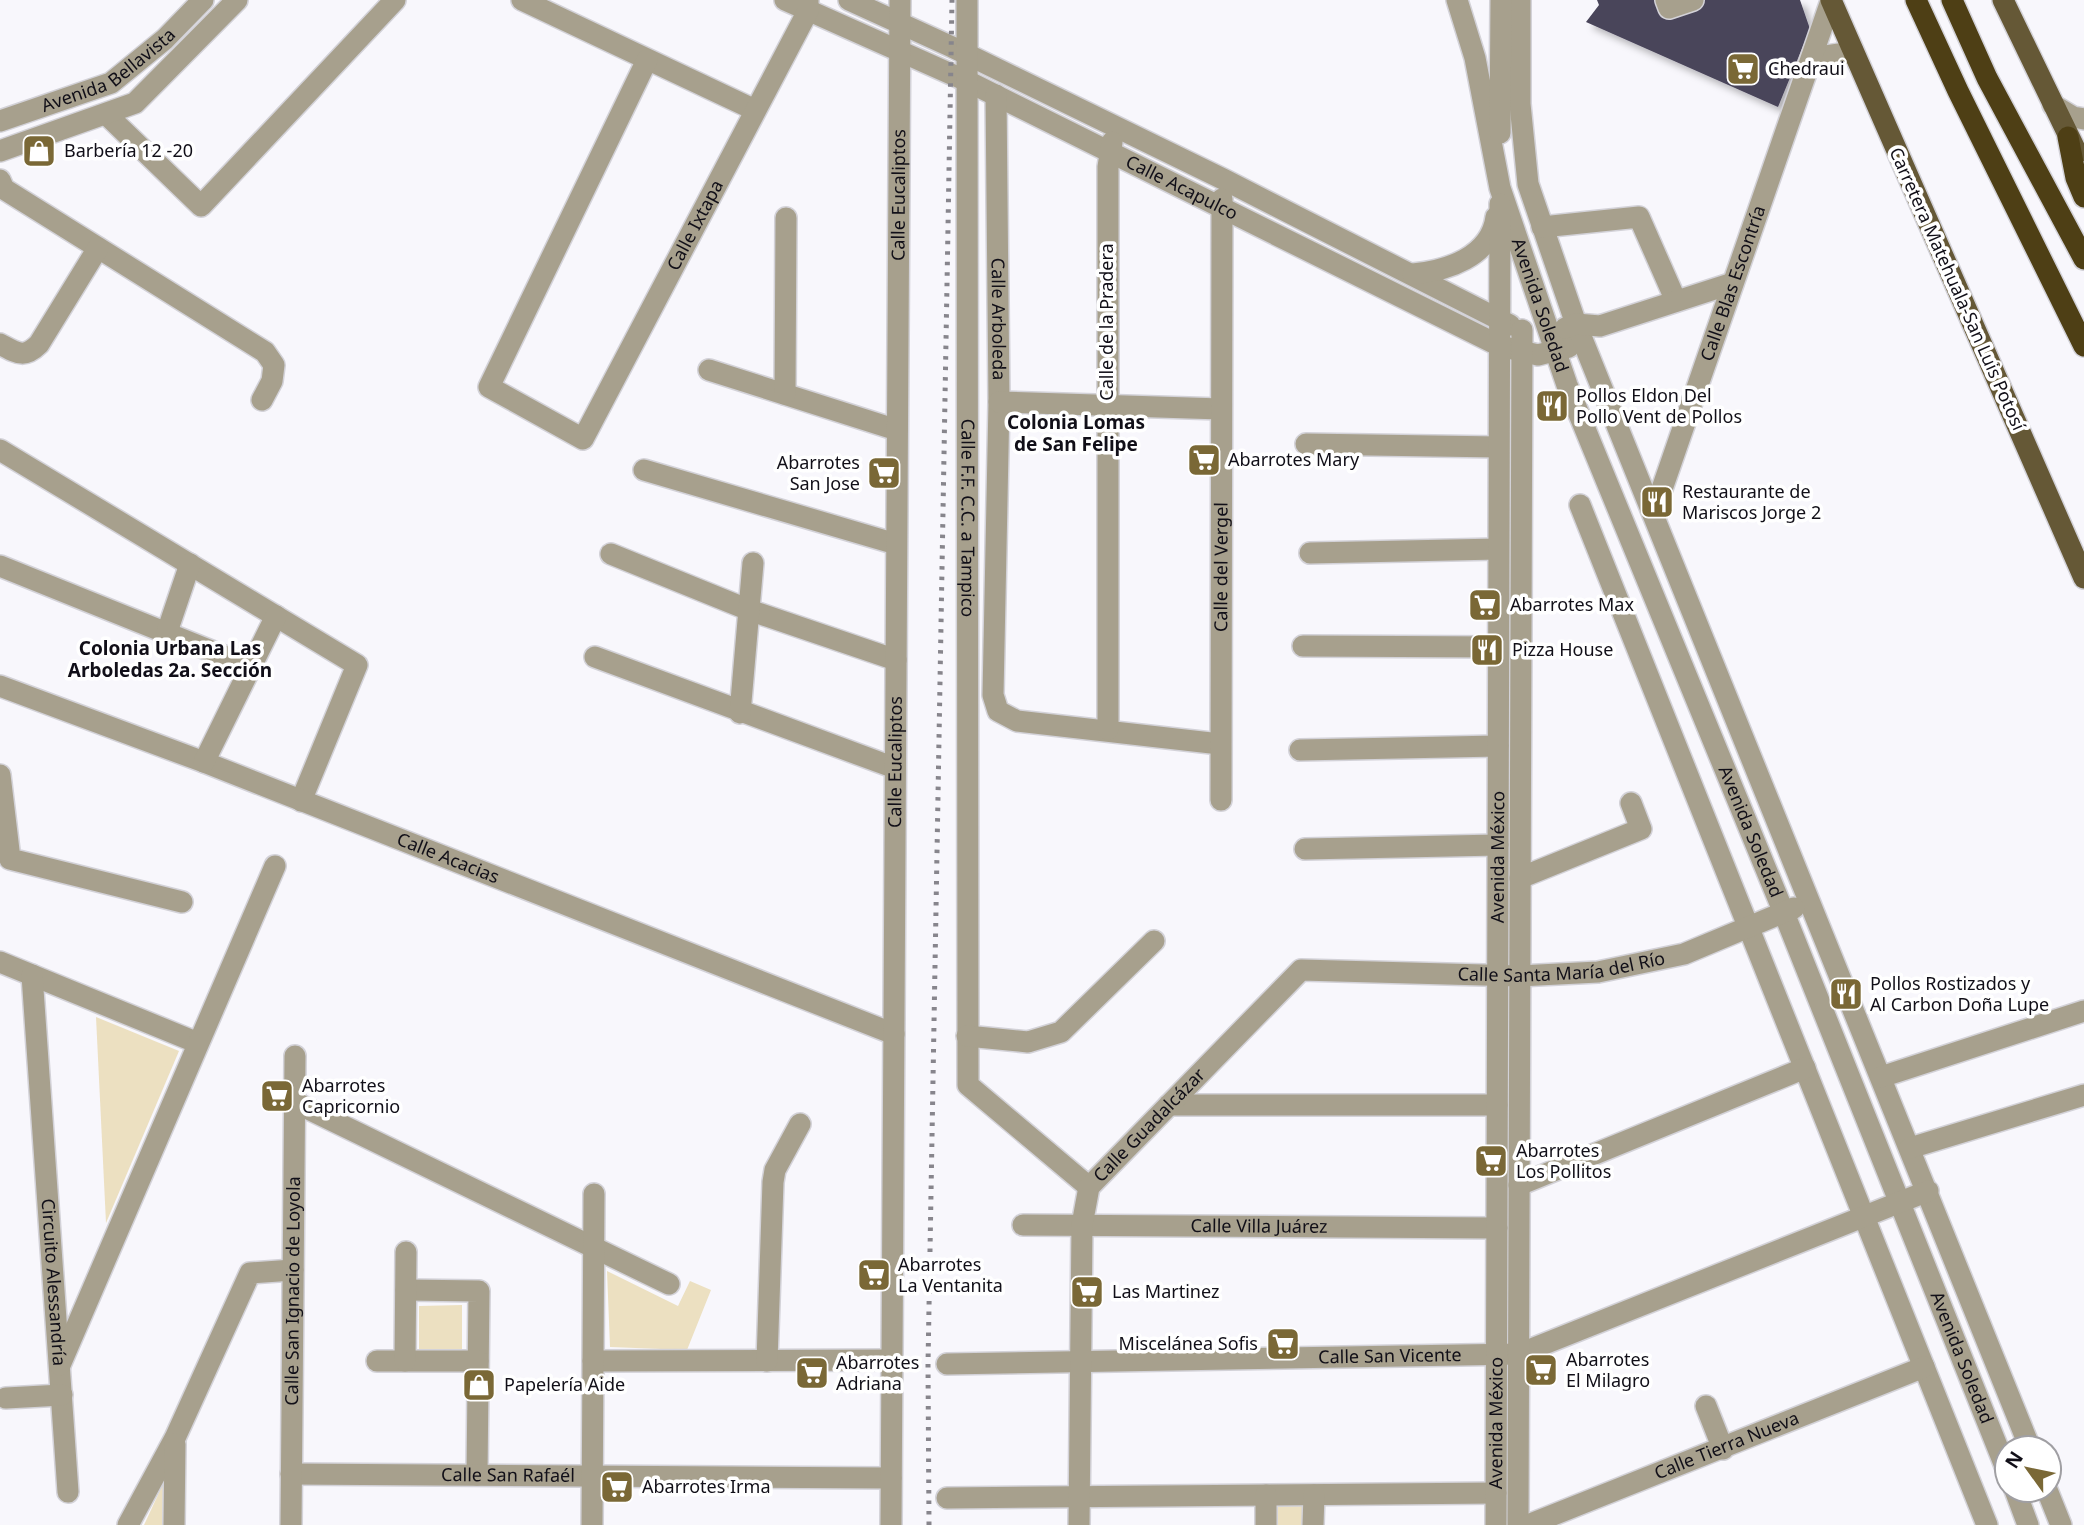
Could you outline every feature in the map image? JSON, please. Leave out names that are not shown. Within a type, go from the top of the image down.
[{"type":"highway","points":[[1916,0],[2084,345]]},
{"type":"highway","points":[[1952,0],[1987,78],[2084,259]]},
{"type":"highway","points":[[2068,137],[2076,178],[2084,197]]},
{"type":"main road","points":[[2003,0],[2084,168]]},
{"type":"main road","name":"Carretera Matehuala-San Luis Potosí","points":[[1831,1],[2084,578]]},
{"type":"street","name":"Avenida Bellavista","points":[[0,121],[111,83],[165,39],[203,0]]},
{"type":"street","name":"Avenida Bellavista","points":[[0,151],[135,103],[237,0]]},
{"type":"street","points":[[106,114],[201,206],[395,0]]},
{"type":"street","points":[[522,0],[748,107]]},
{"type":"street","name":"Calle Acapulco","points":[[849,0],[967,54],[1223,179],[1501,320],[1553,342]]},
{"type":"street","name":"Calle Eucaliptos","points":[[891,1525],[900,0]]},
{"type":"street","name":"Calle F.F. C.C. a Tampico","points":[[967,0],[968,1085],[1089,1187]]},
{"type":"street","points":[[1457,0],[1475,58],[1500,188]]},
{"type":"street","points":[[1667,0],[1669,8],[1693,0]]},
{"type":"street","points":[[1413,274],[1442,271],[1479,251],[1495,228],[1500,188],[1502,1]]},
{"type":"street","name":"Avenida Soledad","points":[[1502,1],[1520,104],[1528,184],[1580,334],[2024,1434]]},
{"type":"street","name":"Calle Blas Escontría","points":[[1654,512],[1831,1]]},
{"type":"street","name":"Calle Ixtapa","points":[[647,60],[489,387],[583,439],[799,4]]},
{"type":"street","name":"Calle Acapulco","points":[[799,4],[899,53],[969,82],[1500,346],[1538,355],[1553,342],[1580,334]]},
{"type":"street","points":[[1812,58],[1853,51]]},
{"type":"street","name":"Calle Arboleda","points":[[996,96],[999,402],[993,695],[998,711],[1017,721],[1108,729]]},
{"type":"street","points":[[2053,105],[2073,117],[2084,119]]},
{"type":"street","name":"Calle de la Pradera","points":[[1108,729],[1106,405],[1110,154],[1114,126]]},
{"type":"street","name":"Calle del Vergel","points":[[1220,800],[1223,179]]},
{"type":"street","name":"Avenida México","points":[[1496,1525],[1500,188]]},
{"type":"street","name":"Avenida Soledad","points":[[1500,188],[1553,342],[1993,1436]]},
{"type":"street","points":[[1,189],[265,352],[274,365],[272,381],[262,400]]},
{"type":"street","points":[[1542,228],[1639,217],[1676,301]]},
{"type":"street","points":[[785,394],[786,218]]},
{"type":"street","points":[[0,344],[19,355],[29,354],[39,344],[98,248]]},
{"type":"street","points":[[1580,334],[1733,283]]},
{"type":"street","name":"Avenida México","points":[[1518,1525],[1522,330]]},
{"type":"street","points":[[709,370],[897,430]]},
{"type":"street","points":[[999,402],[1221,408]]},
{"type":"street","points":[[1306,444],[1498,447]]},
{"type":"street","points":[[0,450],[357,665],[301,801]]},
{"type":"street","points":[[644,470],[897,544]]},
{"type":"street","points":[[1580,505],[1986,1525]]},
{"type":"street","points":[[1310,552],[1498,549]]},
{"type":"street","points":[[611,554],[749,610],[896,660]]},
{"type":"street","points":[[740,713],[753,563]]},
{"type":"street","points":[[167,632],[190,564]]},
{"type":"street","points":[[0,566],[251,667]]},
{"type":"street","points":[[204,762],[276,617]]},
{"type":"street","points":[[1641,654],[1670,637]]},
{"type":"street","points":[[1303,646],[1498,647]]},
{"type":"street","points":[[595,657],[740,713],[895,768]]},
{"type":"street","name":"Calle Acacias","points":[[0,686],[204,762],[894,1034]]},
{"type":"street","points":[[1108,729],[1220,744]]},
{"type":"street","points":[[1300,750],[1498,746]]},
{"type":"street","points":[[0,775],[10,859],[181,902]]},
{"type":"street","points":[[1520,878],[1641,829],[1631,803]]},
{"type":"street","points":[[1305,849],[1498,845]]},
{"type":"street","name":"Circuito Alessandría","points":[[60,1365],[275,866]]},
{"type":"street","name":"Calle Santa María del Río","points":[[1301,970],[1520,976],[1564,975],[1639,965],[1712,945],[1809,902]]},
{"type":"street","points":[[967,1035],[1028,1042],[1061,1032],[1154,941]]},
{"type":"street","points":[[0,962],[198,1043]]},
{"type":"street","name":"Calle Guadalcázar","points":[[1079,1525],[1082,1225],[1089,1187],[1301,970]]},
{"type":"street","name":"Circuito Alessandría","points":[[32,975],[60,1365]]},
{"type":"street","points":[[1881,1077],[2084,1011]]},
{"type":"street","name":"Calle San Ignacio de Loyola","points":[[291,1525],[295,1056]]},
{"type":"street","points":[[1519,1185],[1805,1068]]},
{"type":"street","points":[[1910,1148],[2084,1095]]},
{"type":"street","points":[[294,1102],[669,1284]]},
{"type":"street","points":[[1168,1105],[1497,1105]]},
{"type":"street","points":[[767,1360],[773,1182],[775,1170],[800,1124]]},
{"type":"street","name":"Calle San Vicente","points":[[947,1364],[1519,1354],[1928,1191]]},
{"type":"street","points":[[593,1525],[594,1194]]},
{"type":"street","name":"Calle Villa Juárez","points":[[1023,1225],[1497,1228]]},
{"type":"street","points":[[405,1361],[407,1252]]},
{"type":"street","points":[[128,1525],[175,1438],[250,1273],[293,1270]]},
{"type":"street","points":[[406,1290],[479,1291],[477,1475]]},
{"type":"street","points":[[593,1361],[892,1360]]},
{"type":"street","points":[[377,1361],[478,1361]]},
{"type":"street","points":[[60,1365],[68,1492]]},
{"type":"street","name":"Calle Tierra Nueva","points":[[1528,1525],[1924,1367]]},
{"type":"street","points":[[6,1398],[62,1395]]},
{"type":"street","points":[[1706,1406],[1723,1448]]},
{"type":"street","points":[[174,1525],[175,1438]]},
{"type":"street","name":"Calle San Rafaél","points":[[291,1474],[891,1478]]},
{"type":"street","points":[[947,1498],[1496,1493]]},
{"type":"street","points":[[1266,1495],[1266,1525]]},
{"type":"street","points":[[1313,1525],[1314,1495]]},
{"type":"street","points":[[2020,1504],[2028,1525]]},
{"type":"street","points":[[2053,1504],[2061,1525]]},
{"type":"shaded area","points":[[96,1017],[179,1051],[106,1223]]},
{"type":"shaded area","points":[[607,1271],[678,1306],[690,1281],[711,1290],[687,1350],[610,1347]]},
{"type":"shaded area","points":[[462,1305],[462,1350],[419,1350],[419,1306]]},
{"type":"shaded area","points":[[163,1484],[162,1525],[144,1525]]},
{"type":"shaded area","points":[[1270,1500],[1309,1500],[1309,1525],[1270,1525]]},
{"type":"building","name":"Chedraui","points":[[1597,0],[1800,0],[1810,29],[1778,107],[1586,22],[1599,5]]},
{"type":"railway","points":[[929,1525],[928,1364],[952,0]]},
{"type":"place","name":"Chedraui","points":[[1743,69]]},
{"type":"place","name":"Barbería 12 -20","points":[[39,151]]},
{"type":"place","name":"Pollos Eldon Del Pollo Vent de Pollos","points":[[1552,406]]},
{"type":"place","name":"Abarrotes Mary","points":[[1204,460]]},
{"type":"place","name":"Abarrotes San Jose","points":[[884,473]]},
{"type":"place","name":"Restaurante de Mariscos Jorge 2","points":[[1657,502]]},
{"type":"place","name":"Abarrotes Max","points":[[1485,605]]},
{"type":"place","name":"Pizza House","points":[[1487,650]]},
{"type":"place","name":"Pollos Rostizados y Al Carbon Doña Lupe","points":[[1846,994]]},
{"type":"place","name":"Abarrotes Capricornio","points":[[277,1096]]},
{"type":"place","name":"Abarrotes Los Pollitos","points":[[1491,1161]]},
{"type":"place","name":"Abarrotes La Ventanita","points":[[874,1275]]},
{"type":"place","name":"Las Martinez","points":[[1087,1292]]},
{"type":"place","name":"Miscelánea Sofis","points":[[1283,1344]]},
{"type":"place","name":"Abarrotes El Milagro","points":[[1541,1370]]},
{"type":"place","name":"Abarrotes Adriana","points":[[812,1373]]},
{"type":"place","name":"Papelería Aide","points":[[479,1385]]},
{"type":"place","name":"Abarrotes Irma","points":[[617,1487]]},
{"type":"district","name":"Colonia Lomas de San Felipe","points":[[1076,433]]},
{"type":"district","name":"Colonia Urbana Las Arboledas 2a. Sección","points":[[170,659]]}]
